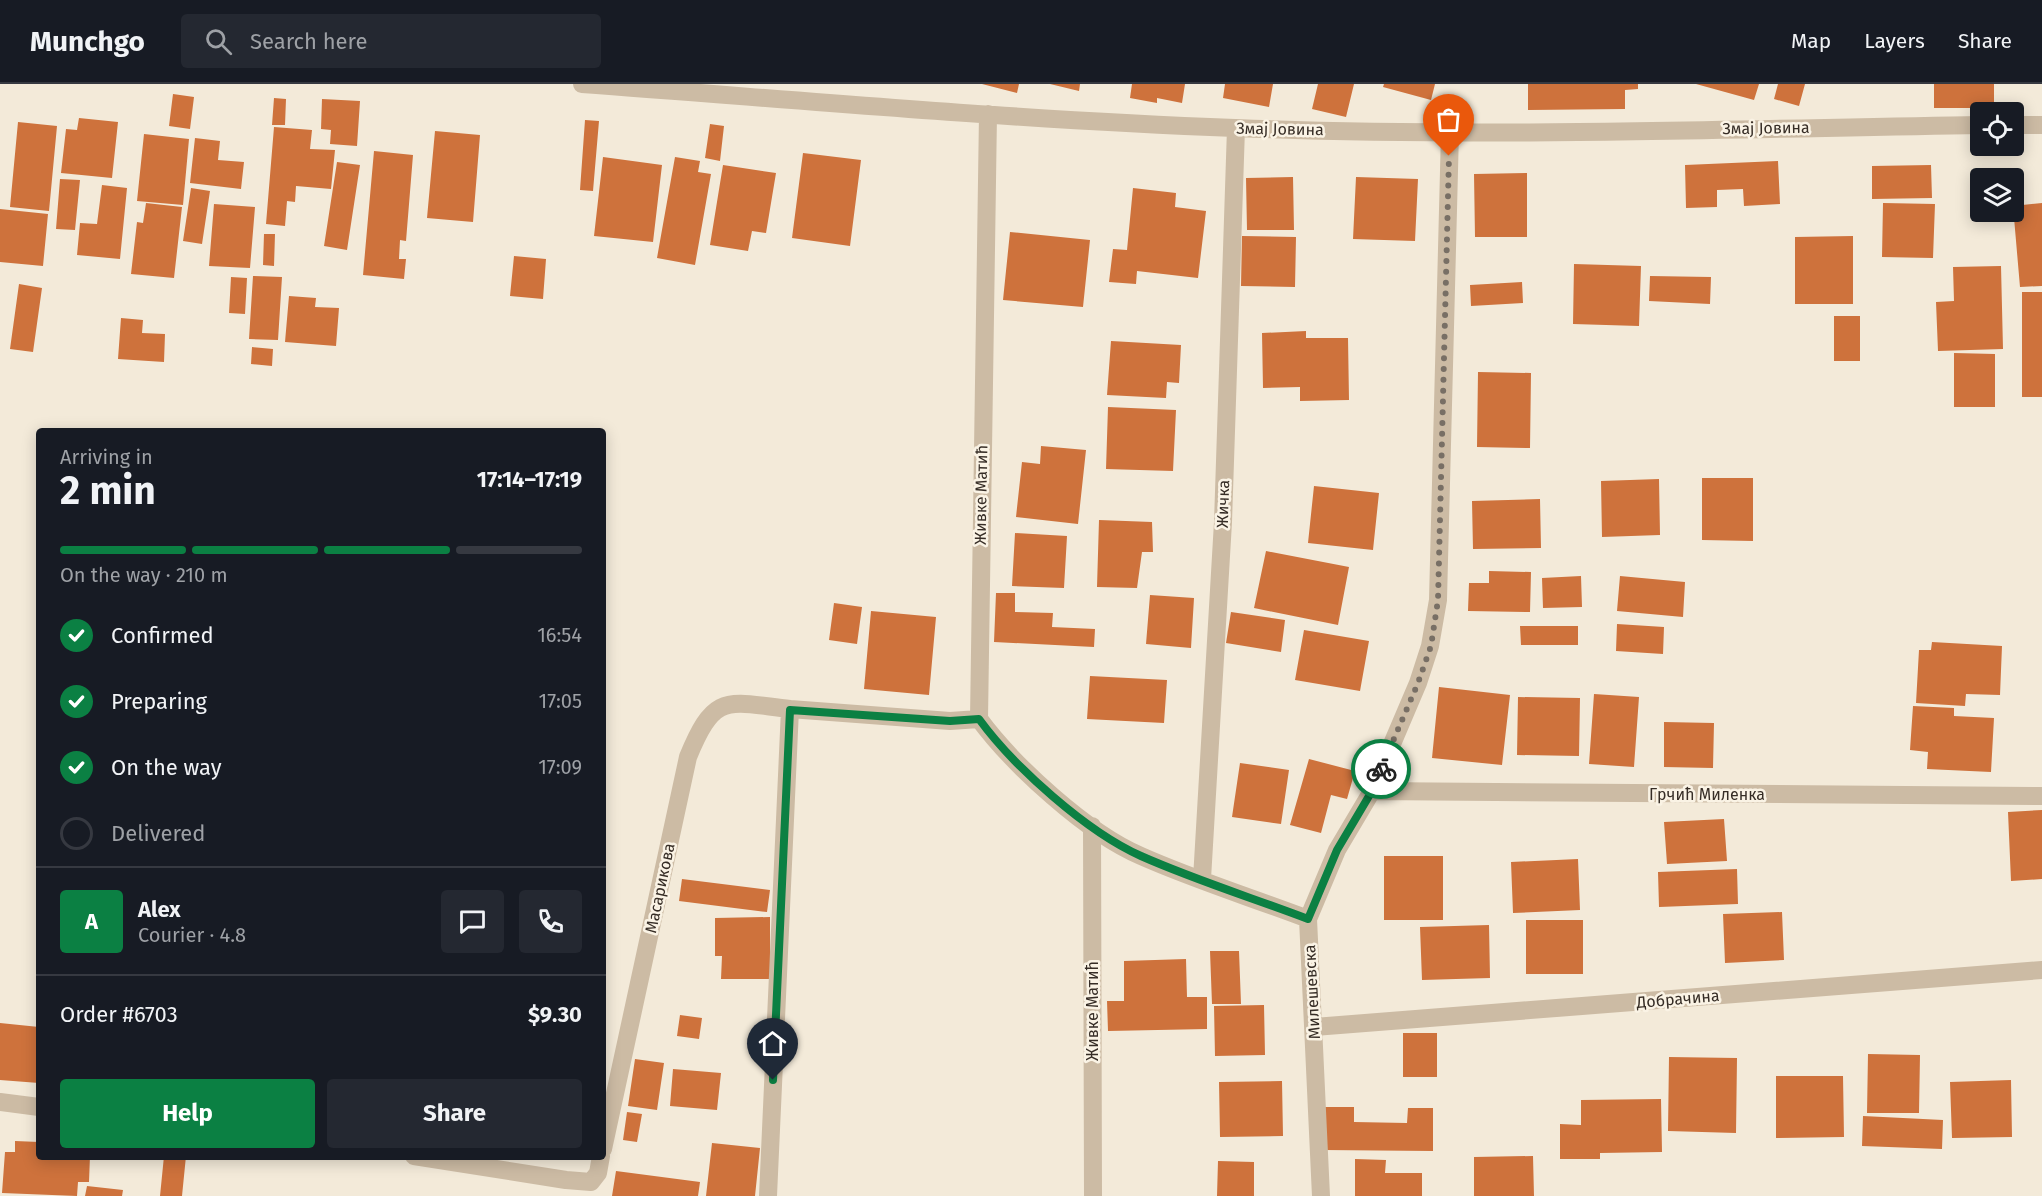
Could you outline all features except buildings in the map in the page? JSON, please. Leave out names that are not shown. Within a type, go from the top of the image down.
[{"type":"street","name":"Змај Јовина","points":[[582,84],[988,114],[1236,128],[1450,132],[1970,125]]},
{"type":"street","name":"Живке Матић","points":[[979,719],[988,114]]},
{"type":"street","points":[[2024,125],[2042,125]]},
{"type":"street","name":"Жичка","points":[[1202,879],[1223,522],[1236,128]]},
{"type":"street","name":"Милешевска","points":[[1321,1196],[1308,919],[1337,850],[1372,791],[1418,683],[1431,646],[1438,600],[1450,132]]},
{"type":"street","name":"Масарикова","points":[[606,1135],[688,757],[701,725],[716,709],[734,703],[790,710],[950,721],[979,719]]},
{"type":"street","points":[[768,1196],[790,710]]},
{"type":"street","points":[[979,719],[993,739],[1057,799],[1092,826],[1140,856],[1308,919]]},
{"type":"street","name":"Грчић Миленка","points":[[1372,791],[2042,796]]},
{"type":"street","name":"Живке Матић","points":[[1092,826],[1093,1196]]},
{"type":"street","name":"Добрачина","points":[[1314,1027],[2042,970]]},
{"type":"street","points":[[0,1102],[36,1107]]},
{"type":"street","points":[[439,1160],[591,1182],[598,1173],[600,1160]]},
{"type":"way so far","points":[[1381,769],[1418,683],[1431,646],[1438,600],[1449,156]]},
{"type":"route","points":[[773,1080],[790,710],[950,721],[979,719],[993,739],[1057,799],[1092,826],[1140,856],[1308,919],[1337,850],[1372,791],[1381,769]]}]
